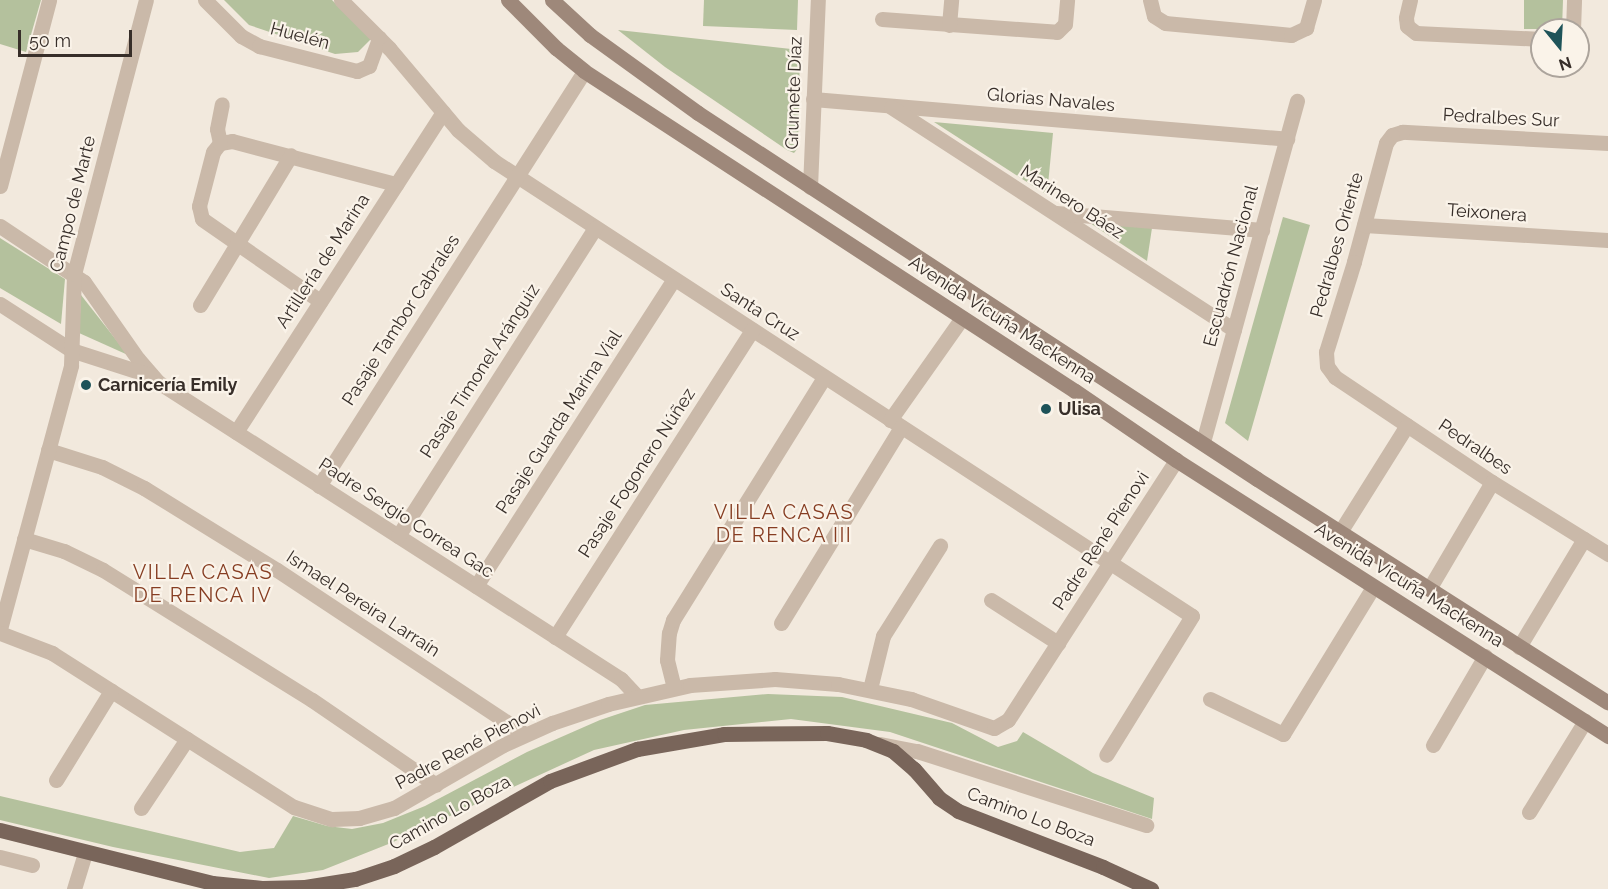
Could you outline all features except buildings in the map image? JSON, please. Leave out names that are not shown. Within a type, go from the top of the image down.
[{"type":"main road","name":"Camino Lo Boza","points":[[0,830],[184,877],[237,887],[284,888],[330,884],[394,866],[434,847],[550,781],[638,749],[699,736],[757,732],[827,733],[880,744],[904,759],[939,798],[958,811],[1103,867],[1151,889]]},
{"type":"street","points":[[0,186],[49,0]]},
{"type":"street","name":"Campo de Marte","points":[[0,631],[71,365],[74,274],[146,0]]},
{"type":"street","name":"Huelén","points":[[205,0],[241,36],[259,46],[357,71],[369,66],[380,38]]},
{"type":"street","name":"Santa Cruz","points":[[342,0],[380,38],[476,147],[516,176],[1192,616],[1106,755]]},
{"type":"street","name":"Avenida Vicuña Mackenna","points":[[508,0],[556,48],[584,71],[1076,391],[1176,460],[1608,736]]},
{"type":"street","name":"Avenida Vicuña Mackenna","points":[[552,0],[590,35],[652,81],[810,187],[1257,479],[1608,703]]},
{"type":"street","name":"Grumete Díaz","points":[[810,187],[818,0]]},
{"type":"street","points":[[949,25],[951,0]]},
{"type":"street","points":[[882,19],[1057,32],[1065,24],[1067,0]]},
{"type":"street","points":[[1150,0],[1154,16],[1165,23],[1290,35],[1302,32],[1309,23],[1314,0]]},
{"type":"street","points":[[1410,0],[1406,18],[1407,26],[1416,33],[1530,38]]},
{"type":"street","points":[[1573,18],[1574,0]]},
{"type":"street","name":"Pasaje Tambor Cabrales","points":[[319,486],[584,71]]},
{"type":"street","name":"Glorias Navales","points":[[813,99],[1287,139]]},
{"type":"street","name":"Escuadrón Nacional","points":[[1203,442],[1297,101]]},
{"type":"street","points":[[220,143],[217,129],[222,104]]},
{"type":"street","name":"Marinero Báez","points":[[889,106],[1234,330]]},
{"type":"street","name":"Artillería de Marina","points":[[236,432],[443,112]]},
{"type":"street","name":"Pedralbes Sur","points":[[1392,135],[1402,132],[1608,143]]},
{"type":"street","name":"Pedralbes Oriente","points":[[1327,366],[1326,352],[1386,143],[1392,135]]},
{"type":"street","points":[[320,301],[205,222],[199,210],[213,152],[220,143],[232,141],[396,184]]},
{"type":"street","points":[[200,304],[291,155]]},
{"type":"street","points":[[1053,212],[1262,230]]},
{"type":"street","name":"Teixonera","points":[[1364,225],[1608,240]]},
{"type":"street","name":"Padre Sergio Correa Gac","points":[[0,226],[74,274],[90,290],[152,376]]},
{"type":"street","name":"Pasaje Timonel Aránguiz","points":[[398,536],[595,228]]},
{"type":"street","name":"Pasaje Guarda Marina Vial","points":[[476,586],[675,279]]},
{"type":"street","name":"Padre Sergio Correa Gac","points":[[0,304],[71,350],[152,376],[621,679],[637,696]]},
{"type":"street","points":[[781,623],[896,423],[962,318]]},
{"type":"street","name":"Pasaje Fogonero Núñez","points":[[555,637],[752,330]]},
{"type":"street","name":"Pedralbes","points":[[1327,366],[1335,377],[1492,482],[1608,554]]},
{"type":"street","points":[[1076,391],[1090,370]]},
{"type":"street","points":[[674,688],[667,660],[669,633],[673,620],[824,377]]},
{"type":"street","points":[[1340,532],[1407,425]]},
{"type":"street","name":"Ismael Pereira Larraín","points":[[48,450],[102,467],[144,488],[277,570],[525,734]]},
{"type":"street","name":"Padre René Pienovi","points":[[0,631],[42,648],[294,807],[319,816],[345,819],[371,816],[394,808],[525,734],[580,712],[637,696],[707,683],[775,679],[870,689],[937,708],[988,728],[999,727],[1008,720],[1176,460]]},
{"type":"street","points":[[1243,503],[1257,479]]},
{"type":"street","points":[[1429,589],[1492,482]]},
{"type":"street","points":[[24,539],[64,551],[103,570],[312,700],[436,785]]},
{"type":"street","points":[[1519,647],[1584,539]]},
{"type":"street","points":[[870,689],[884,636],[940,546]]},
{"type":"street","points":[[1210,699],[1283,734],[1387,563]]},
{"type":"street","points":[[991,600],[1058,644]]},
{"type":"street","points":[[1432,745],[1485,656]]},
{"type":"street","points":[[56,780],[111,691]]},
{"type":"street","points":[[1529,812],[1585,721]]},
{"type":"street","points":[[141,808],[187,739]]},
{"type":"street","name":"Camino Lo Boza","points":[[880,744],[917,751],[1146,825]]},
{"type":"street","points":[[74,889],[85,852]]},
{"type":"street","points":[[0,857],[32,866]]},
{"type":"green space","points":[[0,0],[41,0],[26,52],[0,44]]},
{"type":"green space","points":[[224,0],[332,0],[371,39],[358,52],[335,54],[249,25]]},
{"type":"green space","points":[[704,0],[798,0],[797,30],[703,26]]},
{"type":"green space","points":[[1524,0],[1563,0],[1562,18],[1530,18],[1530,29],[1524,29]]},
{"type":"green space","points":[[618,30],[800,50],[798,148],[794,153],[787,150],[665,67]]},
{"type":"green space","points":[[934,122],[1053,133],[1047,195]]},
{"type":"green space","points":[[1283,217],[1310,225],[1248,441],[1225,423]]},
{"type":"green space","points":[[1084,219],[1152,228],[1147,261]]},
{"type":"green space","points":[[0,238],[65,279],[61,324],[0,288]]},
{"type":"green space","points":[[81,295],[128,355],[79,333]]},
{"type":"green space","points":[[768,694],[842,697],[952,723],[998,747],[1017,741],[1023,732],[1093,773],[1154,798],[1152,819],[890,732],[791,719],[684,730],[594,750],[391,843],[323,870],[269,878],[113,847],[0,820],[0,796],[240,852],[274,848],[293,816],[327,826],[352,829],[383,823],[425,806],[527,752],[600,720],[645,705]]},
{"type":"place","name":"Carnicería Emily","points":[[86,385]]},
{"type":"place","name":"Ulisa","points":[[1046,409]]},
{"type":"district","name":"VILLA CASAS DE RENCA III","points":[[784,524]]},
{"type":"district","name":"VILLA CASAS DE RENCA IV","points":[[203,584]]}]
